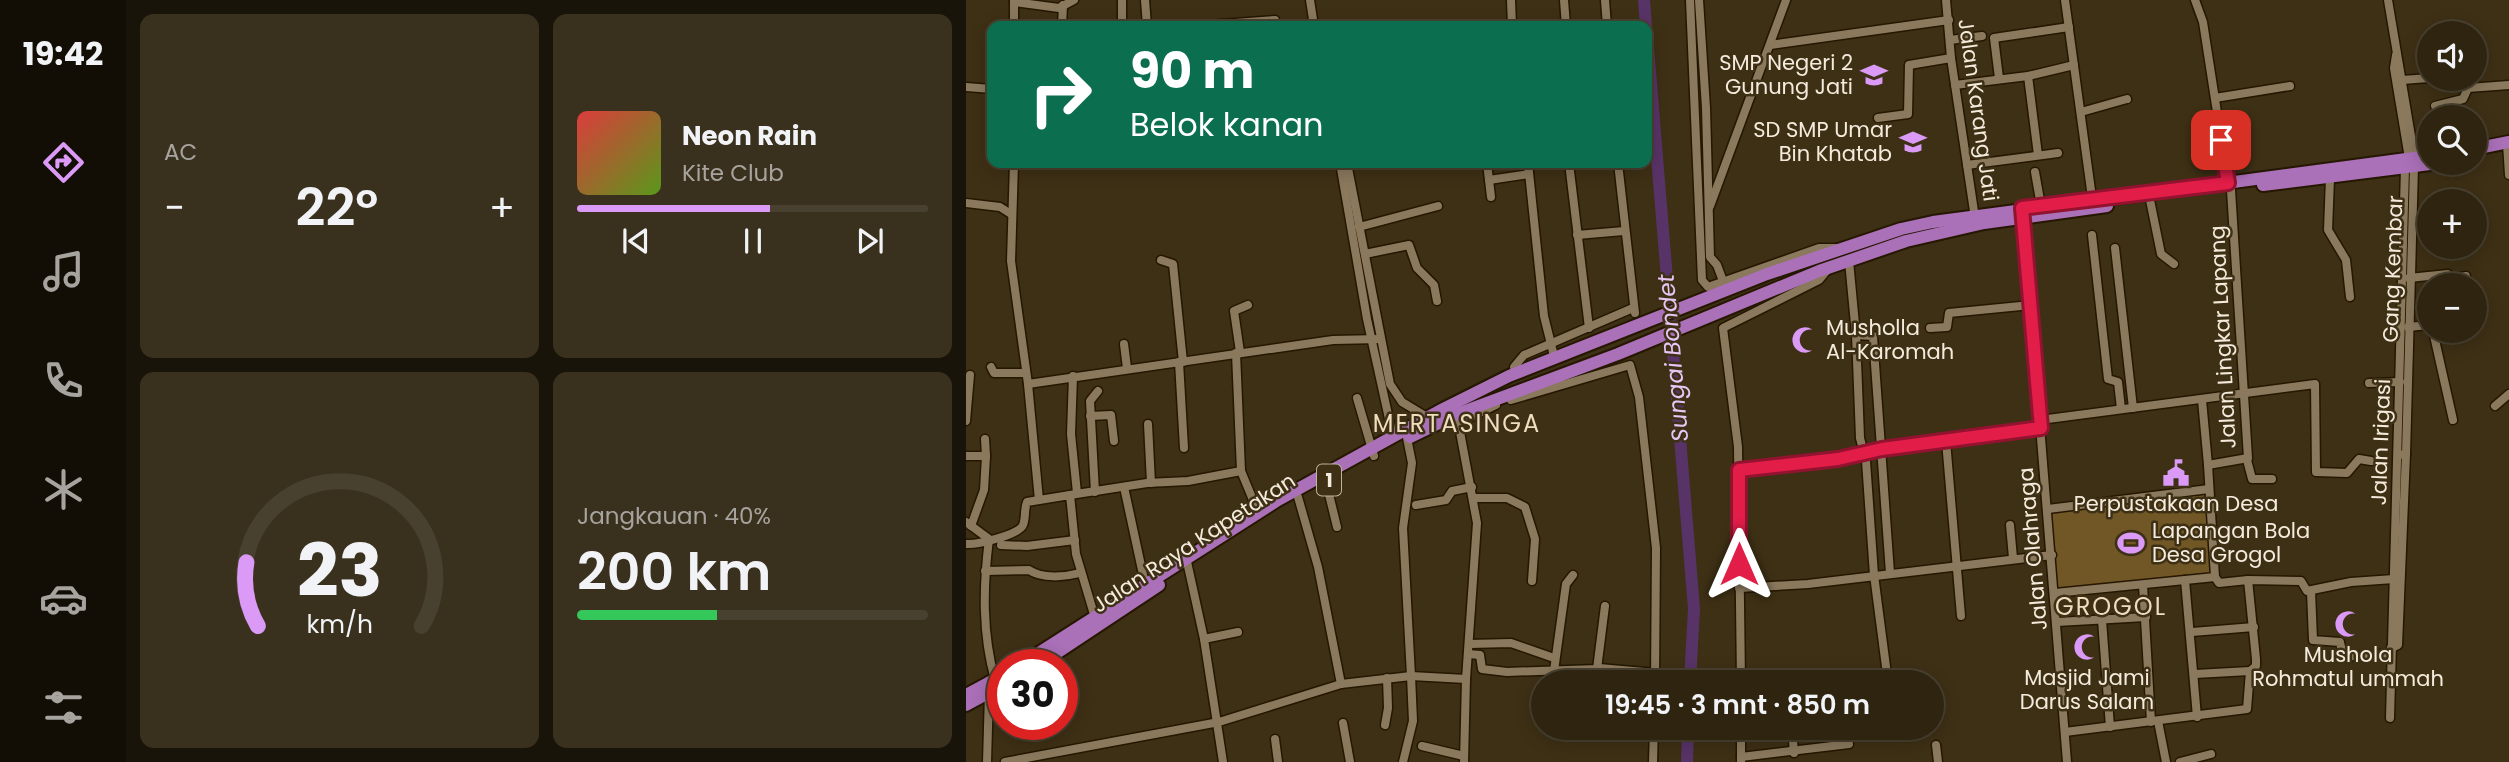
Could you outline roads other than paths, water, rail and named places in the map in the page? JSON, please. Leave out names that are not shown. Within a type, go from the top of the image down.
[{"type":"highway","points":[[2487,148],[2508,146]]},
{"type":"highway","points":[[2487,152],[2508,146]]},
{"type":"highway","name":"1","points":[[2270,180],[2330,178],[2417,161]]},
{"type":"highway","name":"1","points":[[1432,420],[1552,351],[1636,315],[1704,298],[1901,229],[2417,163]]},
{"type":"highway","name":"1","points":[[2023,213],[2041,206],[2150,201],[2225,187]]},
{"type":"highway","name":"1","points":[[1829,268],[1975,220]]},
{"type":"highway","name":"Jalan Raya Kapetakan","points":[[1059,649],[1266,510],[1432,420],[1458,419],[1829,268]]},
{"type":"highway","name":"Jalan Raya Kapetakan","points":[[1372,452],[1393,437],[1410,433]]},
{"type":"highway","name":"Jalan Raya Kapetakan","points":[[1266,510],[1298,497],[1325,478]]},
{"type":"highway","name":"Jalan Raya Kapetakan","points":[[1049,649],[1096,623],[1145,584],[1187,561]]},
{"type":"highway","points":[[966,695],[987,686]]},
{"type":"highway","points":[[966,705],[987,694]]},
{"type":"street","points":[[1014,21],[1014,1],[1063,3],[1074,0]]},
{"type":"street","points":[[1122,0],[1122,21]]},
{"type":"street","points":[[1145,0],[1147,21]]},
{"type":"street","points":[[1312,0],[1315,21]]},
{"type":"street","points":[[1511,0],[1512,21]]},
{"type":"street","points":[[1564,0],[1566,21]]},
{"type":"street","points":[[1605,0],[1607,21]]},
{"type":"street","points":[[1690,0],[1700,270],[1708,287],[1819,248],[1841,248]]},
{"type":"street","points":[[1699,0],[1711,251],[1718,258],[1717,265],[1723,281]]},
{"type":"street","points":[[1709,209],[1786,0]]},
{"type":"street","name":"Jalan Karang Jati","points":[[1946,0],[1951,58],[1975,220]]},
{"type":"street","points":[[2066,0],[2093,204]]},
{"type":"street","name":"Jalan Lingkar Lapang","points":[[2195,0],[2203,22],[2215,98],[2244,393],[2247,460],[2208,465],[2215,577]]},
{"type":"street","points":[[2388,0],[2398,51],[2412,163]]},
{"type":"street","points":[[1062,21],[1063,3]]},
{"type":"street","points":[[1262,21],[1275,20]]},
{"type":"street","points":[[1770,45],[1949,20]]},
{"type":"street","points":[[1999,78],[1994,38],[2069,27]]},
{"type":"street","points":[[1950,40],[1982,36]]},
{"type":"street","points":[[2398,51],[2394,68],[2412,163]]},
{"type":"street","points":[[1878,118],[1908,114],[1909,65],[1951,58]]},
{"type":"street","points":[[1955,85],[2028,76],[2074,65]]},
{"type":"street","points":[[2028,76],[2038,155]]},
{"type":"street","points":[[2402,80],[2417,79]]},
{"type":"street","points":[[2487,84],[2509,85]]},
{"type":"street","points":[[2215,98],[2290,86]]},
{"type":"street","points":[[966,87],[987,89]]},
{"type":"street","points":[[2439,105],[2463,99],[2465,91]]},
{"type":"street","points":[[2081,112],[2127,99]]},
{"type":"street","points":[[2508,146],[2509,174]]},
{"type":"street","points":[[1967,165],[2058,153]]},
{"type":"street","name":"Gang Kembar","points":[[2402,455],[2412,163]]},
{"type":"street","name":"Jalan Irigasi","points":[[2402,455],[2400,382],[2412,163]]},
{"type":"street","points":[[1014,168],[1010,261],[1028,384],[1038,500]]},
{"type":"street","points":[[1341,168],[1360,252],[1393,437]]},
{"type":"street","points":[[1348,168],[1359,227],[1360,252]]},
{"type":"street","points":[[1488,168],[1491,197]]},
{"type":"street","points":[[1528,168],[1552,351],[1589,328],[1636,315],[1618,168]]},
{"type":"street","points":[[1570,168],[1589,328]]},
{"type":"street","points":[[2035,172],[2041,206]]},
{"type":"street","points":[[1489,180],[1529,174]]},
{"type":"street","points":[[2330,178],[2328,230],[2346,260],[2350,297]]},
{"type":"street","points":[[2150,201],[2161,254],[2174,264]]},
{"type":"street","points":[[966,203],[1000,207],[1011,214]]},
{"type":"street","points":[[1359,227],[1438,206]]},
{"type":"street","name":"Jalan Olahraga","points":[[2023,213],[2067,762]]},
{"type":"street","points":[[1577,234],[1624,231]]},
{"type":"street","points":[[2092,235],[2108,379],[2118,382],[2121,410]]},
{"type":"street","points":[[1360,252],[1409,245],[1417,268],[1434,285],[1437,301]]},
{"type":"street","points":[[2115,248],[2133,408]]},
{"type":"street","points":[[1161,260],[1173,264],[1181,362],[1184,448]]},
{"type":"street","points":[[1849,261],[1862,454],[1866,461],[1874,575],[1886,670]]},
{"type":"street","points":[[1741,670],[1739,470],[1723,328],[1813,284],[1823,278],[1829,268]]},
{"type":"street","points":[[2409,278],[2417,277]]},
{"type":"street","points":[[1248,305],[1234,311],[1238,353],[1241,471],[1266,510]]},
{"type":"street","points":[[1930,328],[1947,327],[1949,313],[2031,305]]},
{"type":"street","points":[[2408,327],[2417,326]]},
{"type":"street","points":[[1856,335],[1873,336],[1891,573]]},
{"type":"street","points":[[1028,384],[1333,340],[1376,338]]},
{"type":"street","points":[[1376,338],[1390,384],[1397,397],[1432,420]]},
{"type":"street","points":[[2435,343],[2453,420]]},
{"type":"street","points":[[1124,344],[1127,368]]},
{"type":"street","points":[[1422,746],[1464,759],[1466,679],[1478,545],[1474,498],[1458,419],[1503,402],[1630,365],[1639,397],[1656,548],[1656,670]]},
{"type":"street","points":[[991,367],[995,373],[1026,373]]},
{"type":"street","points":[[966,421],[970,375]]},
{"type":"street","points":[[1073,376],[1071,435],[1075,540],[1080,573],[1096,623]]},
{"type":"street","points":[[2369,383],[2400,382]]},
{"type":"street","points":[[1739,470],[1946,441],[2133,408],[2316,384],[2316,472],[2347,473],[2359,459],[2371,461]]},
{"type":"street","points":[[1095,492],[1090,399],[1098,391]]},
{"type":"street","points":[[2495,406],[2509,394]]},
{"type":"street","points":[[1357,398],[1372,452]]},
{"type":"street","points":[[2202,400],[2208,465]]},
{"type":"street","points":[[1090,416],[1111,415],[1114,442]]},
{"type":"street","points":[[1148,424],[1151,483]]},
{"type":"street","points":[[1403,762],[1412,735],[1413,677],[1403,528],[1412,463],[1410,433]]},
{"type":"street","points":[[985,439],[984,490],[968,524],[989,539]]},
{"type":"street","points":[[1946,441],[1961,616]]},
{"type":"street","points":[[2390,718],[2402,455]]},
{"type":"street","points":[[966,456],[986,456]]},
{"type":"street","points":[[2247,460],[2252,479],[2272,479]]},
{"type":"street","points":[[966,544],[980,545],[989,539],[1020,529],[1024,523],[1026,503],[1241,471]]},
{"type":"street","points":[[1325,478],[1337,527]]},
{"type":"street","points":[[1124,487],[1145,584]]},
{"type":"street","points":[[1416,505],[1446,500],[1452,491],[1472,487]]},
{"type":"street","points":[[2048,509],[2210,489]]},
{"type":"street","points":[[1298,497],[1318,568],[1341,684]]},
{"type":"street","points":[[1474,498],[1507,498],[1525,507],[1535,539],[1532,582]]},
{"type":"street","points":[[2010,524],[2013,558]]},
{"type":"street","points":[[989,539],[985,571],[986,638],[990,649]]},
{"type":"street","points":[[1001,545],[1027,546],[1075,540]]},
{"type":"street","points":[[2397,601],[2394,579],[2398,542]]},
{"type":"street","points":[[1739,588],[2052,555]]},
{"type":"street","points":[[1187,561],[1219,722],[1223,762]]},
{"type":"street","points":[[985,571],[1029,570],[1034,574],[1065,576],[1080,573]]},
{"type":"street","points":[[1554,670],[1566,584],[1573,575]]},
{"type":"street","points":[[2055,593],[2215,577],[2219,583],[2248,580],[2301,581],[2305,590],[2312,591],[2351,582],[2394,579]]},
{"type":"street","points":[[2185,580],[2192,632],[2197,717]]},
{"type":"street","points":[[2195,674],[2249,671],[2256,666],[2248,580]]},
{"type":"street","points":[[2143,585],[2155,721],[2166,762]]},
{"type":"street","points":[[2312,591],[2313,640],[2340,642],[2343,657],[2393,649]]},
{"type":"street","points":[[1599,668],[1605,606]]},
{"type":"street","points":[[2057,622],[2146,617]]},
{"type":"street","points":[[2102,620],[2110,727]]},
{"type":"street","points":[[2192,632],[2254,626]]},
{"type":"street","points":[[1204,639],[1238,632]]},
{"type":"street","points":[[1469,644],[1494,641],[1511,643],[1555,658]]},
{"type":"street","points":[[1468,654],[1480,655],[1480,667],[1485,670],[1531,671]]},
{"type":"street","points":[[1569,670],[1622,670]]},
{"type":"street","points":[[2065,733],[2247,709],[2249,671]]},
{"type":"street","points":[[1385,725],[1388,708],[1387,678]]},
{"type":"street","points":[[1005,762],[1219,722],[1341,684],[1387,678],[1466,679]]},
{"type":"street","points":[[1343,723],[1350,762]]},
{"type":"street","points":[[1275,738],[1278,762]]},
{"type":"street","points":[[987,762],[988,740]]},
{"type":"street","points":[[1653,762],[1654,740]]},
{"type":"street","points":[[1741,740],[1741,760],[1784,758],[1794,753],[1849,744]]},
{"type":"street","points":[[1793,740],[1794,753]]},
{"type":"street","points":[[1936,745],[1938,762]]},
{"type":"street","points":[[2180,762],[2211,754]]},
{"type":"waterway","name":"Sungai Bondet","points":[[1644,0],[1646,21]]},
{"type":"waterway","name":"Sungai Bondet","points":[[1652,96],[1694,609],[1691,670]]},
{"type":"waterway","name":"Sungai Bondet","points":[[1687,762],[1688,740]]},
{"type":"place","name":"SMP Negeri 2 Gunung Jati","points":[[1874,75]]},
{"type":"place","name":"SD SMP Umar Bin Khatab","points":[[1913,142]]},
{"type":"place","name":"Musholla Al-Karomah","points":[[1805,340]]},
{"type":"place","name":"Perpustakaan Desa","points":[[2176,473]]},
{"type":"place","name":"Lapangan Bola Desa Grogol","points":[[2131,543]]},
{"type":"place","name":"Mushola Rohmatul ummah","points":[[2348,624]]},
{"type":"place","name":"Masjid Jami Darus Salam","points":[[2087,647]]},
{"type":"district","name":"MERTASINGA","points":[[1457,424]]},
{"type":"district","name":"GROGOL","points":[[2111,607]]}]
